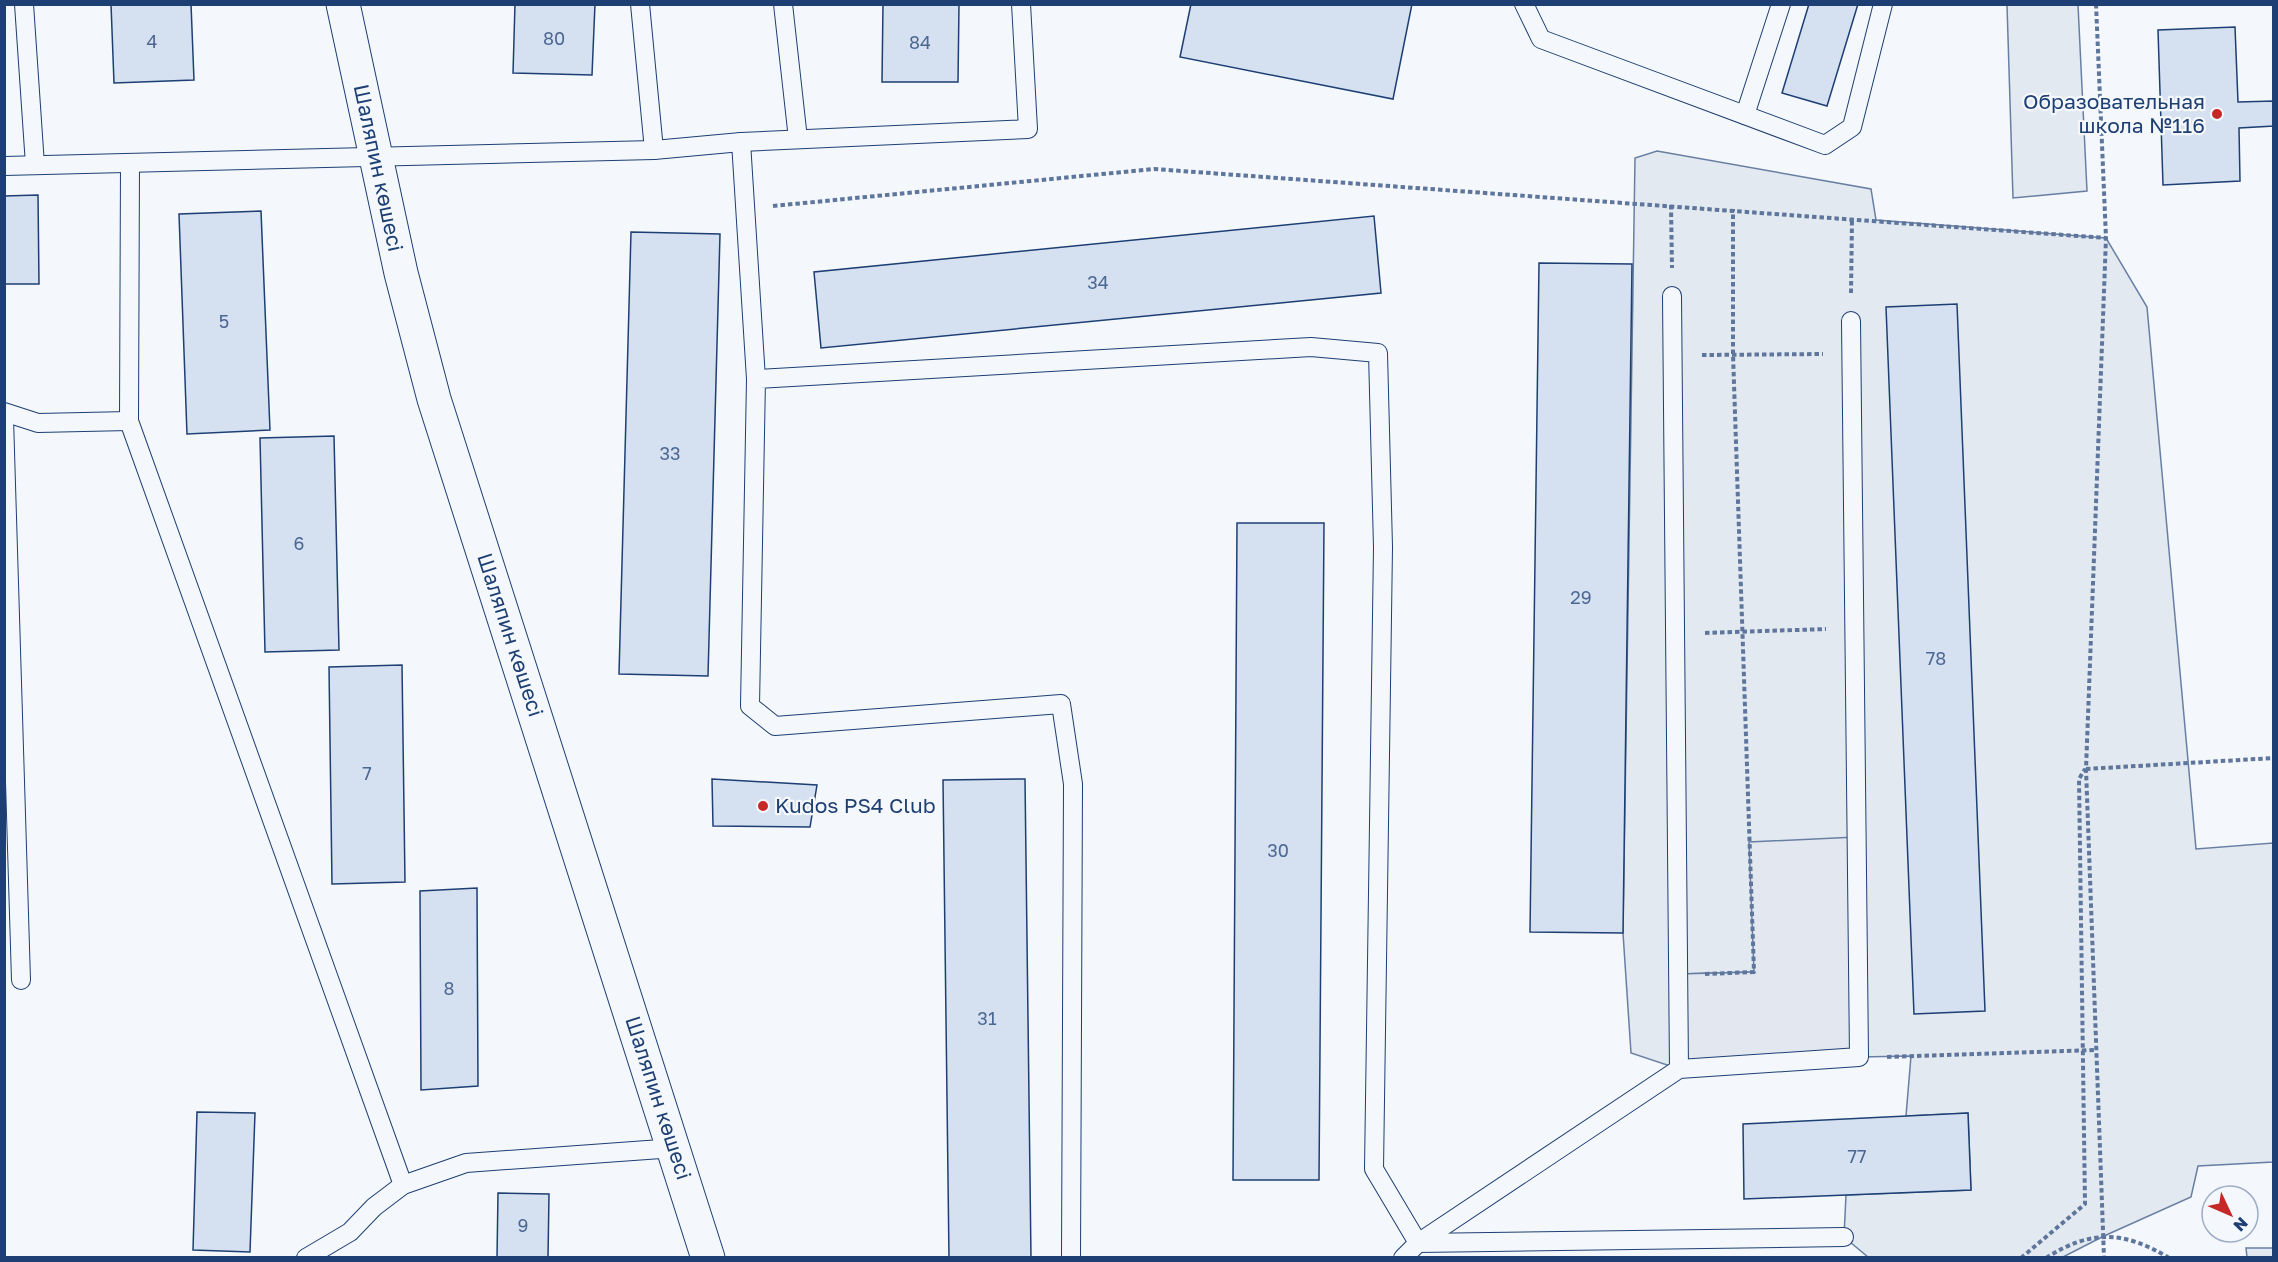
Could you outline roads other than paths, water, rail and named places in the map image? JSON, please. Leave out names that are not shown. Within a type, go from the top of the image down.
[{"type":"main road","name":"Шаляпин көшесі","points":[[343,4],[374,157],[434,399],[708,1257]]},
{"type":"lane","points":[[24,4],[35,165]]},
{"type":"lane","points":[[640,4],[654,150]]},
{"type":"lane","points":[[783,4],[798,139]]},
{"type":"lane","points":[[4,166],[654,150],[741,142],[1028,129],[1021,4]]},
{"type":"lane","points":[[1524,4],[1541,39],[1825,145],[1852,127],[1883,4]]},
{"type":"lane","points":[[1745,115],[1780,4]]},
{"type":"lane","points":[[741,142],[756,379],[750,706],[775,726],[1061,704],[1073,784],[1071,1257]]},
{"type":"lane","points":[[130,164],[129,421],[403,1185]]},
{"type":"lane","points":[[1672,296],[1679,1069]]},
{"type":"lane","points":[[1403,1257],[1418,1243],[1679,1069],[1859,1057],[1851,321]]},
{"type":"lane","points":[[756,379],[1311,347],[1377,353],[1383,547],[1374,1169],[1418,1243]]},
{"type":"lane","points":[[4,411],[38,423],[129,421]]},
{"type":"lane","points":[[4,418],[21,980]]},
{"type":"lane","points":[[306,1257],[350,1232],[374,1207],[403,1185],[466,1163],[675,1148]]},
{"type":"lane","points":[[1418,1243],[1844,1237]]},
{"type":"place","name":"Образовательная школа №116","points":[[2217,114]]},
{"type":"place","name":"Kudos PS4 Club","points":[[763,806]]}]
